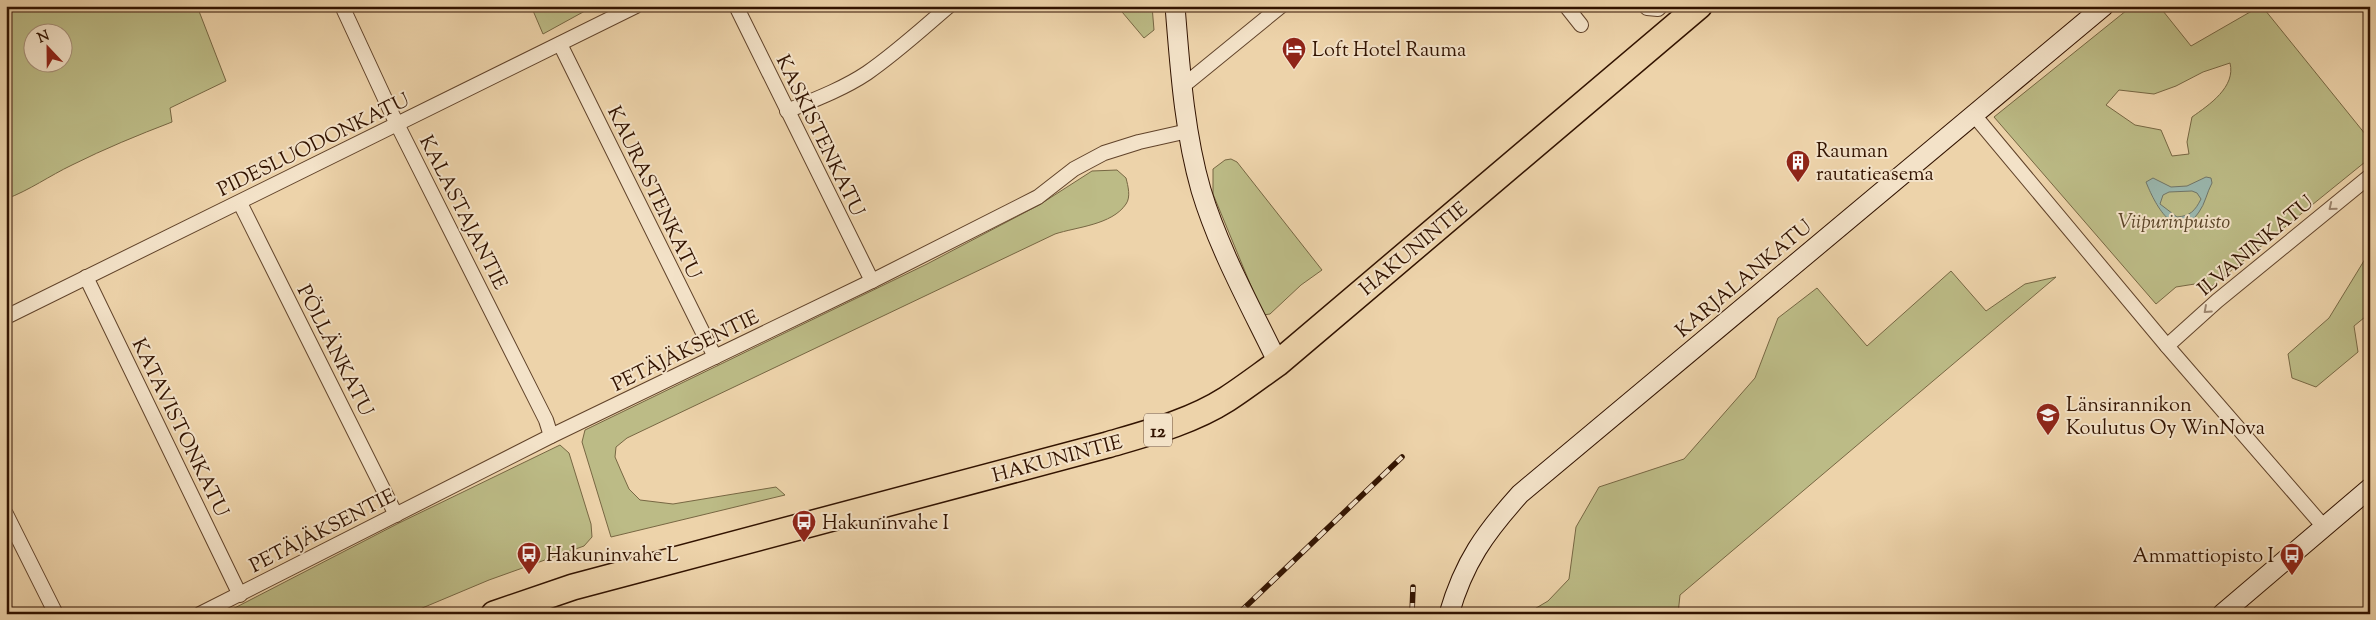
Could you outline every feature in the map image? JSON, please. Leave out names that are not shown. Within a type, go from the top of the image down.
[{"type":"highway","name":"HAKUNINTIE","points":[[494,614],[573,587],[1098,448],[1162,429],[1227,400],[1278,363],[1699,6]]},
{"type":"main road","points":[[1175,6],[1188,132],[1201,190],[1247,301],[1278,363]]},
{"type":"main road","name":"KARJALANKATU","points":[[1448,614],[1456,588],[1472,555],[1501,515],[1520,494],[2104,6]]},
{"type":"main road","points":[[2222,614],[2370,488]]},
{"type":"street","name":"KALASTAJANTIE","points":[[342,6],[398,125],[546,420],[551,436]]},
{"type":"street","name":"PIDESLUODONKATU","points":[[6,316],[398,125],[636,6]]},
{"type":"street","name":"KASKISTENKATU","points":[[736,6],[872,281]]},
{"type":"street","points":[[787,111],[832,92],[866,74],[949,6]]},
{"type":"street","points":[[1183,86],[1281,6]]},
{"type":"street","points":[[1566,6],[1581,25]]},
{"type":"street","name":"KAURASTENKATU","points":[[560,44],[715,357]]},
{"type":"street","points":[[1974,115],[2167,346],[2324,527]]},
{"type":"street","name":"PETÄJÄKSENTIE","points":[[200,614],[551,436],[872,281],[1038,197],[1074,169],[1104,153],[1139,142],[1188,132]]},
{"type":"street","name":"ILVANINKATU","points":[[2167,346],[2217,301],[2370,176]]},
{"type":"street","name":"PÖLLÄNKATU","points":[[240,202],[396,515]]},
{"type":"street","name":"KATAVISTONKATU","points":[[86,277],[240,595]]},
{"type":"street","points":[[6,514],[56,614]]},
{"type":"green space","points":[[6,6],[197,6],[226,81],[170,108],[172,122],[96,153],[6,199]]},
{"type":"green space","points":[[531,6],[594,6],[543,34]]},
{"type":"green space","points":[[1117,6],[1152,6],[1154,30],[1144,38]]},
{"type":"green space","name":"Viipurinpuisto","points":[[2132,6],[2159,6],[2191,46],[2257,8],[2265,10],[2370,140],[2370,158],[2207,290],[2201,283],[2176,287],[2156,304],[1994,117]],"holes":[[[2230,63],[2231,72],[2229,80],[2220,94],[2192,117],[2187,142],[2189,154],[2172,156],[2161,130],[2135,125],[2106,105],[2119,90],[2154,94],[2176,86],[2203,72]]]},
{"type":"green space","points":[[1231,159],[1237,162],[1322,270],[1301,285],[1270,314],[1263,315],[1213,194],[1213,169],[1225,160]]},
{"type":"green space","points":[[1117,170],[1126,178],[1129,191],[1126,204],[1112,217],[1055,234],[627,438],[616,447],[615,457],[629,489],[640,500],[673,504],[776,487],[785,495],[611,537],[582,442],[585,430],[927,264],[1039,205],[1092,171]]},
{"type":"green space","points":[[2370,251],[2370,313],[2354,326],[2358,352],[2316,387],[2292,378],[2288,354],[2329,318]]},
{"type":"green space","points":[[1951,271],[1986,311],[2025,284],[2056,277],[1680,595],[1678,614],[1526,614],[1548,601],[1569,579],[1576,527],[1599,487],[1684,459],[1755,378],[1778,318],[1817,288],[1867,346]]},
{"type":"green space","points":[[560,445],[569,453],[591,524],[592,537],[584,546],[489,580],[408,614],[223,614],[399,523]]},
{"type":"water","points":[[2206,177],[2211,178],[2212,183],[2201,209],[2190,221],[2182,224],[2174,223],[2166,217],[2154,200],[2146,182],[2153,178],[2171,187],[2187,186]],"holes":[[[2192,191],[2197,193],[2201,199],[2197,207],[2189,214],[2177,217],[2160,204],[2163,195],[2169,192]]]},
{"type":"railway","points":[[1238,614],[1402,457]]},
{"type":"railway","points":[[1412,614],[1413,587]]},
{"type":"place","name":"Loft Hotel Rauma","points":[[1294,70]]},
{"type":"place","name":"Rauman rautatieasema","points":[[1798,183]]},
{"type":"place","name":"Länsirannikon Koulutus Oy WinNova","points":[[2048,436]]},
{"type":"place","name":"Hakuninvahe I","points":[[804,543]]},
{"type":"place","name":"Hakuninvahe L","points":[[529,575]]},
{"type":"place","name":"Ammattiopisto I","points":[[2292,576]]}]
